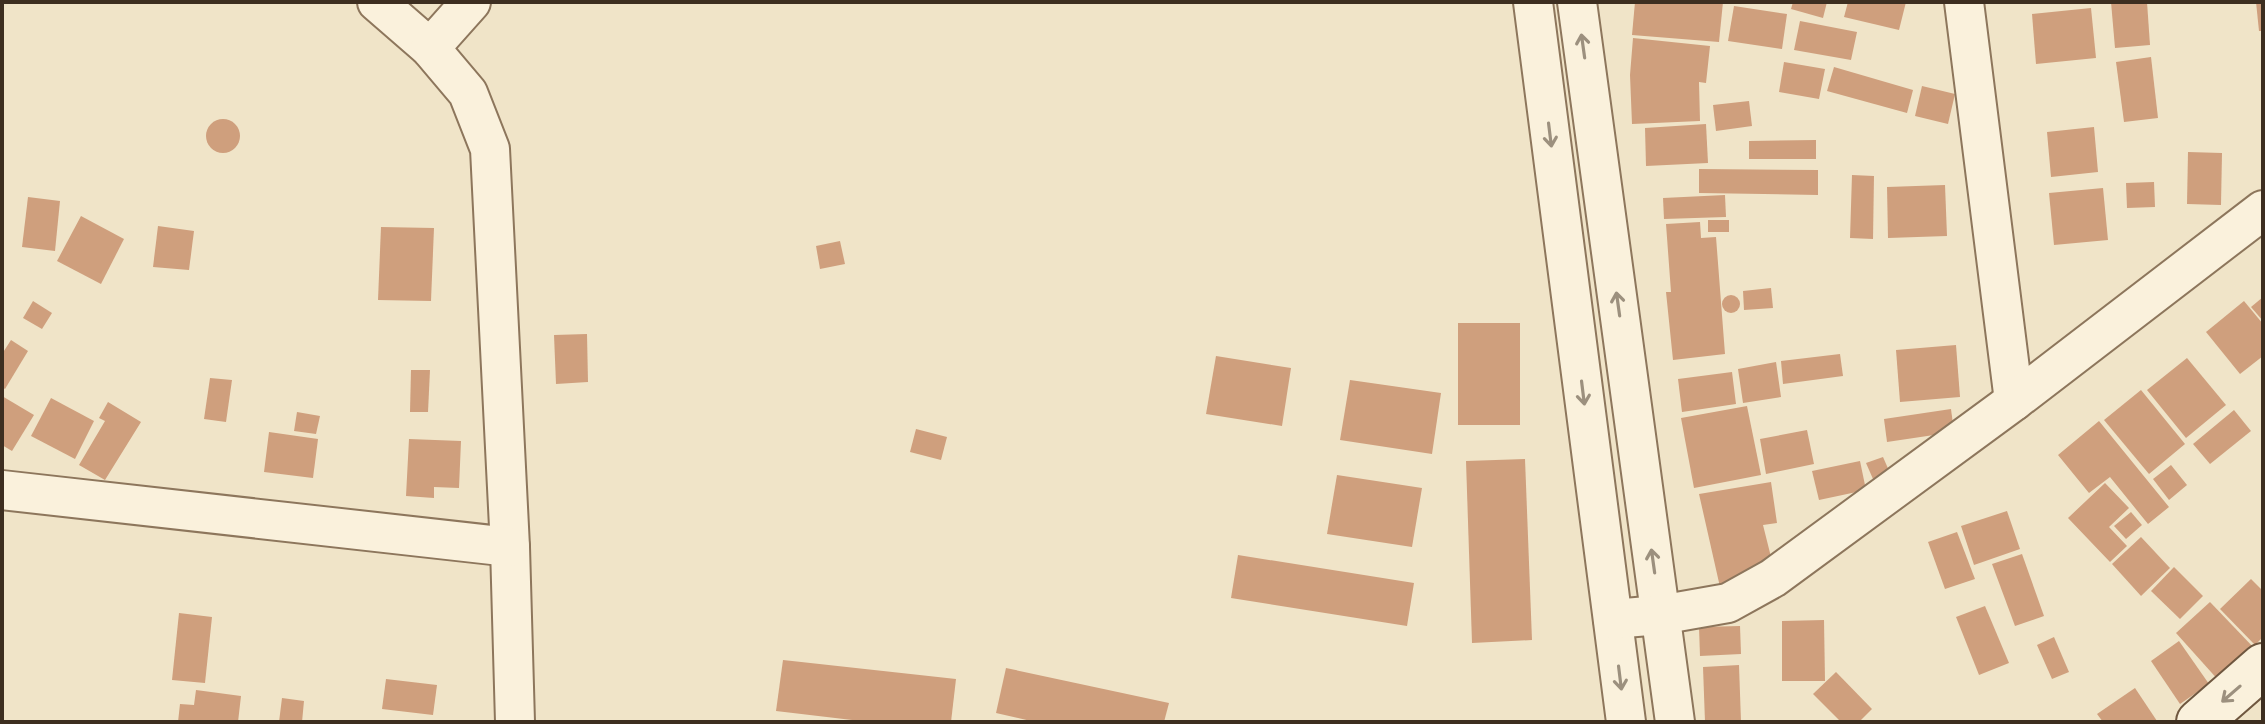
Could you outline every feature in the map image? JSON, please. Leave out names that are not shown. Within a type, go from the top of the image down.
[{"type":"main road","points":[[2199,722],[2263,666]]},
{"type":"street","points":[[377,2],[430,48],[468,93],[490,149],[510,547],[515,722]]},
{"type":"street","points":[[430,48],[471,2]]},
{"type":"street","points":[[1533,2],[1626,722]]},
{"type":"street","points":[[1577,2],[1675,722]]},
{"type":"street","points":[[1964,2],[2014,401]]},
{"type":"street","points":[[1613,619],[1660,615],[1728,603],[1773,578],[2014,401],[2263,210]]},
{"type":"street","points":[[2,490],[510,547]]},
{"type":"building","points":[[1635,2],[1723,2],[1719,42],[1632,35]]},
{"type":"building","points":[[1793,2],[1827,2],[1823,18],[1791,9]]},
{"type":"building","points":[[1848,2],[1906,2],[1899,30],[1844,17]]},
{"type":"building","points":[[2111,2],[2147,2],[2150,45],[2115,48]]},
{"type":"building","points":[[2256,2],[2263,2],[2263,31],[2259,31]]},
{"type":"building","points":[[1734,6],[1787,14],[1782,49],[1728,41]]},
{"type":"building","points":[[2091,8],[2096,58],[2036,64],[2032,14]]},
{"type":"building","points":[[1800,21],[1857,32],[1851,60],[1794,50]]},
{"type":"building","points":[[1633,38],[1710,46],[1706,83],[1699,82],[1700,121],[1632,124],[1630,75]]},
{"type":"building","points":[[2151,57],[2158,118],[2124,122],[2116,62]]},
{"type":"building","points":[[1784,62],[1825,69],[1819,99],[1779,92]]},
{"type":"building","points":[[1834,67],[1913,90],[1907,113],[1827,91]]},
{"type":"building","points":[[1922,86],[1955,94],[1948,124],[1915,116]]},
{"type":"building","points":[[1749,101],[1752,126],[1716,131],[1713,105]]},
{"type":"building","points":[[223,119],[235,124],[240,136],[235,148],[223,153],[211,148],[206,136],[211,124]]},
{"type":"building","points":[[1706,124],[1708,163],[1646,166],[1645,128]]},
{"type":"building","points":[[2094,127],[2098,172],[2051,177],[2047,132]]},
{"type":"building","points":[[1816,140],[1816,159],[1749,159],[1749,141]]},
{"type":"building","points":[[2188,152],[2222,153],[2221,205],[2187,204]]},
{"type":"building","points":[[1699,169],[1818,170],[1818,195],[1699,193]]},
{"type":"building","points":[[1852,175],[1874,176],[1873,239],[1850,238]]},
{"type":"building","points":[[2154,182],[2155,207],[2127,208],[2126,183]]},
{"type":"building","points":[[1945,185],[1947,236],[1888,238],[1887,187]]},
{"type":"building","points":[[2103,188],[2108,240],[2054,245],[2049,193]]},
{"type":"building","points":[[1725,195],[1726,217],[1664,219],[1663,198]]},
{"type":"building","points":[[28,197],[60,201],[55,251],[22,247]]},
{"type":"building","points":[[81,216],[124,239],[101,284],[57,261]]},
{"type":"building","points":[[1708,220],[1729,220],[1729,232],[1708,232]]},
{"type":"building","points":[[1700,222],[1701,238],[1716,237],[1725,354],[1673,360],[1666,292],[1671,292],[1666,224]]},
{"type":"building","points":[[158,226],[194,231],[189,270],[153,267]]},
{"type":"building","points":[[381,227],[434,228],[431,301],[378,300]]},
{"type":"building","points":[[840,241],[845,264],[820,269],[816,246]]},
{"type":"building","points":[[1771,288],[1773,308],[1744,310],[1743,291]]},
{"type":"building","points":[[1731,295],[1740,304],[1731,313],[1722,304]]},
{"type":"building","points":[[2263,297],[2263,321],[2251,307]]},
{"type":"building","points":[[33,301],[52,313],[42,329],[23,318]]},
{"type":"building","points":[[2244,301],[2263,324],[2263,356],[2240,374],[2206,332]]},
{"type":"building","points":[[1458,323],[1520,323],[1520,425],[1458,425]]},
{"type":"building","points":[[587,334],[588,382],[556,384],[554,335]]},
{"type":"building","points":[[11,340],[28,351],[5,389],[2,387],[2,354]]},
{"type":"building","points":[[1956,345],[1960,397],[1900,402],[1896,350]]},
{"type":"building","points":[[1840,354],[1843,376],[1783,384],[1781,361]]},
{"type":"building","points":[[1216,356],[1291,368],[1282,426],[1206,414]]},
{"type":"building","points":[[2187,358],[2226,405],[2186,438],[2147,390]]},
{"type":"building","points":[[1776,362],[1781,397],[1743,403],[1738,369]]},
{"type":"building","points":[[411,370],[430,370],[428,412],[410,412]]},
{"type":"building","points":[[1732,372],[1736,404],[1682,412],[1678,379]]},
{"type":"building","points":[[210,378],[232,380],[226,422],[204,419]]},
{"type":"building","points":[[1350,380],[1441,393],[1432,454],[1340,440]]},
{"type":"building","points":[[2141,390],[2185,444],[2149,474],[2104,420]]},
{"type":"building","points":[[2,396],[34,415],[12,451],[2,445]]},
{"type":"building","points":[[51,398],[94,421],[75,459],[31,436]]},
{"type":"building","points":[[108,402],[141,422],[105,480],[79,465],[105,421],[99,418]]},
{"type":"building","points":[[1747,406],[1761,475],[1694,488],[1681,418]]},
{"type":"building","points":[[1951,409],[1954,432],[1887,442],[1884,419]]},
{"type":"building","points":[[2234,410],[2251,431],[2210,464],[2193,444]]},
{"type":"building","points":[[297,412],[320,416],[316,434],[294,431]]},
{"type":"building","points":[[2099,421],[2169,507],[2148,524],[2110,477],[2089,493],[2058,455]]},
{"type":"building","points":[[916,429],[947,437],[941,460],[910,452]]},
{"type":"building","points":[[1807,430],[1814,464],[1766,474],[1760,439]]},
{"type":"building","points":[[269,432],[318,439],[313,478],[264,472]]},
{"type":"building","points":[[409,439],[461,441],[459,488],[434,487],[434,498],[406,496]]},
{"type":"building","points":[[1883,457],[1890,473],[1873,479],[1866,463]]},
{"type":"building","points":[[1525,459],[1532,640],[1472,643],[1466,461]]},
{"type":"building","points":[[1860,461],[1866,490],[1819,500],[1812,471]]},
{"type":"building","points":[[2171,465],[2187,485],[2169,500],[2153,479]]},
{"type":"building","points":[[1337,475],[1422,488],[1412,547],[1327,534]]},
{"type":"building","points":[[1771,482],[1777,523],[1763,525],[1771,557],[1720,587],[1699,494]]},
{"type":"building","points":[[2105,483],[2129,508],[2109,527],[2127,546],[2110,562],[2068,518]]},
{"type":"building","points":[[2007,511],[2020,549],[1974,565],[1961,526]]},
{"type":"building","points":[[2131,512],[2142,525],[2126,539],[2114,526]]},
{"type":"building","points":[[1957,532],[1975,579],[1945,589],[1928,542]]},
{"type":"building","points":[[2141,537],[2170,568],[2141,596],[2112,564]]},
{"type":"building","points":[[2022,554],[2044,616],[2015,626],[1992,564]]},
{"type":"building","points":[[1238,555],[1414,583],[1407,626],[1231,598]]},
{"type":"building","points":[[2174,567],[2203,596],[2180,619],[2151,591]]},
{"type":"building","points":[[2251,579],[2263,591],[2263,637],[2255,645],[2220,609]]},
{"type":"building","points":[[2210,602],[2255,649],[2220,682],[2176,633]]},
{"type":"building","points":[[1985,606],[2009,663],[1979,675],[1956,617]]},
{"type":"building","points":[[179,613],[212,617],[205,683],[172,680]]},
{"type":"building","points":[[1824,620],[1825,681],[1782,681],[1782,621]]},
{"type":"building","points":[[1740,626],[1741,654],[1700,656],[1699,627]]},
{"type":"building","points":[[2054,637],[2069,672],[2052,679],[2037,645]]},
{"type":"building","points":[[2179,641],[2209,684],[2180,704],[2151,661]]},
{"type":"building","points":[[783,660],[956,679],[951,722],[869,722],[776,711]]},
{"type":"building","points":[[1739,665],[1741,722],[1705,722],[1703,667]]},
{"type":"building","points":[[1006,668],[1169,703],[1164,722],[1035,722],[996,713]]},
{"type":"building","points":[[1836,672],[1872,709],[1859,722],[1841,722],[1813,694]]},
{"type":"building","points":[[386,679],[437,685],[433,715],[382,709]]},
{"type":"building","points":[[2135,688],[2157,721],[2103,722],[2097,714]]},
{"type":"building","points":[[196,690],[241,696],[238,722],[178,722],[180,704],[194,705]]},
{"type":"building","points":[[282,698],[304,701],[302,722],[279,722]]}]
